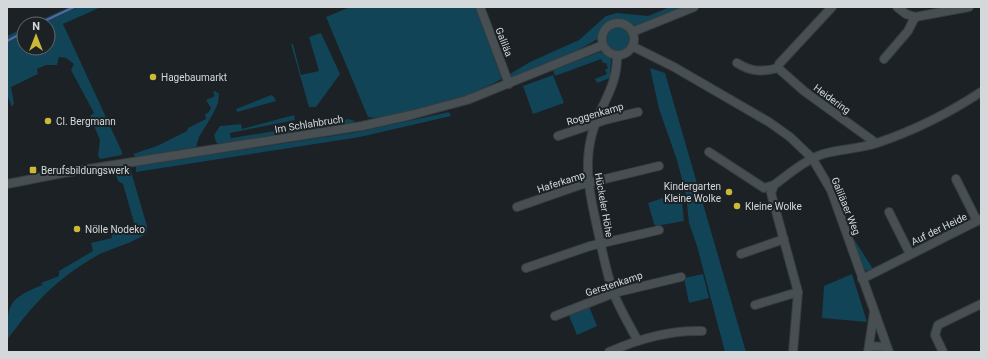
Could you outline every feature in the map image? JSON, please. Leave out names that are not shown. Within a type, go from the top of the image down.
[{"type":"street","name":"Galiläa","points":[[480,7],[510,84]]},
{"type":"street","points":[[632,32],[694,7]]},
{"type":"street","points":[[737,63],[748,69],[758,71],[778,68],[779,64],[832,7]]},
{"type":"street","points":[[897,7],[906,14],[915,17],[945,10],[969,7]]},
{"type":"street","points":[[884,59],[911,28],[915,17]]},
{"type":"street","points":[[613,24],[624,24],[632,32],[634,39],[632,46],[626,53],[617,55],[609,52],[603,45],[602,38],[605,31],[613,24]]},
{"type":"street","name":"Im Schlahbruch","points":[[7,184],[63,173],[362,126],[454,104],[510,84],[603,45]]},
{"type":"street","name":"Galiläaer Weg","points":[[632,46],[674,67],[769,122],[790,137],[812,158],[830,190],[888,349]]},
{"type":"street","name":"Hückeler Höhe","points":[[617,55],[614,85],[595,124],[588,155],[588,183],[601,244],[614,293],[638,341]]},
{"type":"street","name":"Heidering","points":[[778,68],[804,91],[876,144]]},
{"type":"street","points":[[709,152],[764,188],[774,186],[812,158],[824,154],[876,144],[937,117],[981,92]]},
{"type":"street","name":"Roggenkamp","points":[[558,136],[638,112]]},
{"type":"street","name":"Haferkamp","points":[[517,207],[588,183],[659,166]]},
{"type":"street","name":"Auf der Heide","points":[[862,279],[979,220],[956,179]]},
{"type":"street","points":[[774,186],[771,192],[798,292],[792,352]]},
{"type":"street","name":"Auf der Heide","points":[[889,212],[910,254]]},
{"type":"street","points":[[601,244],[659,230]]},
{"type":"street","points":[[741,254],[784,239]]},
{"type":"street","name":"Hückeler Höhe","points":[[526,268],[601,244]]},
{"type":"street","name":"Gerstenkamp","points":[[555,316],[614,293],[681,277]]},
{"type":"street","points":[[755,305],[798,292]]},
{"type":"street","points":[[943,352],[935,335],[941,322],[981,304]]},
{"type":"street","points":[[874,312],[868,349],[888,349]]},
{"type":"street","points":[[609,352],[638,341],[676,332],[702,331]]},
{"type":"shaded area","points":[[69,7],[101,7],[63,24],[122,152],[122,155],[100,159],[98,156],[100,140],[90,116],[94,113],[71,70],[74,64],[66,58],[59,57],[57,65],[46,65],[37,69],[38,74],[11,87],[14,103],[12,107],[7,95],[7,36],[16,32],[16,56],[56,56],[56,16],[49,16]]},
{"type":"shaded area","points":[[350,7],[475,7],[502,79],[460,100],[376,118],[368,117],[326,17]]},
{"type":"shaded area","points":[[670,7],[684,7],[637,27],[620,21],[610,22],[599,38],[576,51],[512,78],[510,74],[530,62],[579,40],[606,16],[617,13],[648,16]]},
{"type":"shaded area","points":[[618,27],[627,30],[630,39],[627,48],[618,51],[609,48],[606,39],[609,30]]},
{"type":"shaded area","points":[[321,33],[340,74],[316,107],[309,107],[291,44],[293,44],[301,75],[319,71],[309,37]]},
{"type":"shaded area","points":[[600,52],[606,54],[611,59],[610,78],[597,83],[595,79],[607,74],[605,70],[608,68],[606,63],[603,63],[601,59],[555,76],[553,70]]},
{"type":"shaded area","points":[[650,68],[665,73],[746,352],[725,352],[697,246],[689,223],[686,195],[677,160],[659,109]]},
{"type":"shaded area","points":[[553,75],[564,103],[533,114],[523,86]]},
{"type":"shaded area","points":[[215,91],[219,94],[218,103],[199,137],[196,147],[136,157],[133,154],[157,146],[187,131],[188,128],[206,119],[205,114],[208,113],[211,108],[206,100],[215,96],[213,92]]},
{"type":"shaded area","points":[[271,95],[276,101],[237,112],[236,109]]},
{"type":"shaded area","points":[[449,112],[451,116],[360,137],[136,172],[136,166],[358,132]]},
{"type":"shaded area","points":[[294,115],[295,120],[230,133],[231,138],[226,139],[348,119],[355,121],[352,123],[219,144],[216,142],[214,135],[220,126],[241,124],[242,129]]},
{"type":"shaded area","points":[[130,168],[147,226],[147,232],[138,239],[98,255],[58,282],[27,314],[7,340],[9,310],[16,299],[22,294],[42,285],[45,288],[41,283],[59,276],[59,271],[93,251],[91,243],[112,238],[111,233],[135,226],[123,184],[118,181],[116,175],[112,176],[111,172]]},
{"type":"shaded area","points":[[681,192],[684,221],[656,226],[654,224],[648,203]]},
{"type":"shaded area","points":[[850,233],[873,269],[868,271],[863,269]]},
{"type":"shaded area","points":[[703,274],[709,298],[689,303],[684,278]]},
{"type":"shaded area","points":[[852,274],[867,322],[822,318],[824,286]]},
{"type":"shaded area","points":[[588,304],[597,326],[577,335],[568,313]]},
{"type":"waterway","points":[[55,16],[74,7]]},
{"type":"waterway","points":[[7,41],[16,36]]},
{"type":"place","name":"Hagebaumarkt","points":[[153,77]]},
{"type":"place","name":"Cl. Bergmann","points":[[48,121]]},
{"type":"place","name":"Berufsbildungswerk","points":[[33,170]]},
{"type":"place","name":"Kindergarten Kleine Wolke","points":[[729,192]]},
{"type":"place","name":"Kleine Wolke","points":[[737,206]]},
{"type":"place","name":"Nölle Nodeko","points":[[77,229]]}]
